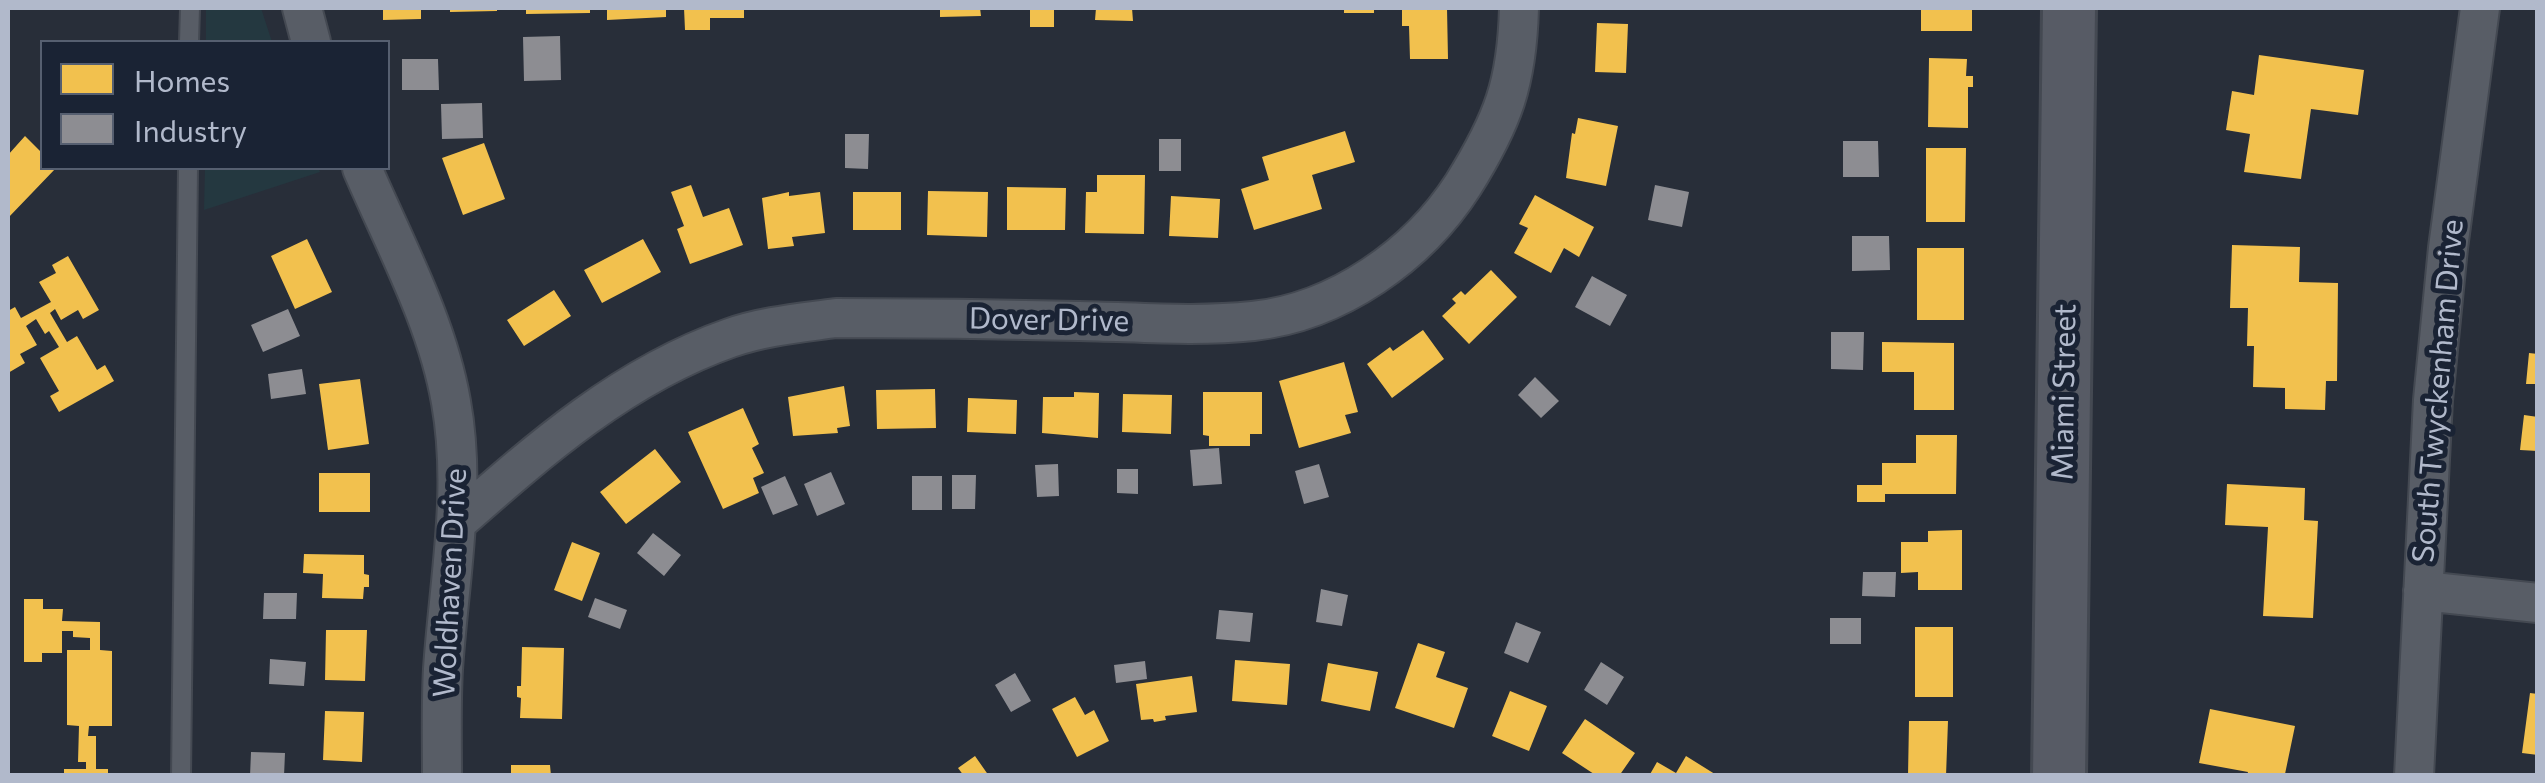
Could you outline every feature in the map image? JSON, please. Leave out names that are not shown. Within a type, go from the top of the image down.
[{"type":"street","points":[[302,8],[311,40]]},
{"type":"street","name":"Dover Drive","points":[[457,522],[584,416],[668,366],[733,337],[784,324],[836,318],[1256,321],[1334,298],[1406,251],[1455,198],[1493,137],[1509,92],[1518,52],[1520,8]]},
{"type":"street","name":"Miami Street","points":[[2060,776],[2069,8]]},
{"type":"street","name":"South Twyckenham Drive","points":[[2414,776],[2434,381],[2480,8]]},
{"type":"street","name":"Woldhaven Drive","points":[[363,170],[441,360],[458,449],[457,522],[443,671],[442,776]]},
{"type":"street","points":[[2423,592],[2538,604]]},
{"type":"lane","points":[[189,40],[190,8]]},
{"type":"lane","points":[[181,776],[188,170]]},
{"type":"shaded area","points":[[206,8],[261,8],[271,40],[206,40]]},
{"type":"shaded area","points":[[205,170],[320,172],[204,210]]},
{"type":"building: Homes","points":[[383,8],[421,8],[421,19],[383,20]]},
{"type":"building: Homes","points":[[450,8],[497,8],[497,11],[450,12]]},
{"type":"building: Homes","points":[[526,8],[590,8],[590,13],[526,14]]},
{"type":"building: Homes","points":[[607,8],[666,8],[666,17],[607,20]]},
{"type":"building: Homes","points":[[684,8],[744,8],[744,18],[710,18],[710,30],[685,30]]},
{"type":"building: Homes","points":[[940,8],[980,8],[981,16],[940,17]]},
{"type":"building: Homes","points":[[1030,8],[1054,8],[1054,27],[1030,27]]},
{"type":"building: Homes","points":[[1096,8],[1132,8],[1133,21],[1095,20]]},
{"type":"building: Homes","points":[[1344,8],[1374,8],[1374,13],[1344,13]]},
{"type":"building: Homes","points":[[1402,8],[1447,8],[1448,59],[1410,59],[1409,26],[1402,26]]},
{"type":"building: Homes","points":[[1921,8],[1972,8],[1972,31],[1921,31]]},
{"type":"building: Homes","points":[[1597,23],[1628,24],[1626,73],[1595,72]]},
{"type":"building: Homes","points":[[2259,55],[2364,70],[2358,115],[2311,109],[2301,179],[2244,172],[2250,134],[2226,130],[2232,91],[2254,95]]},
{"type":"building: Homes","points":[[1929,58],[1967,59],[1966,76],[1973,76],[1973,87],[1968,87],[1968,128],[1928,127]]},
{"type":"building: Homes","points":[[1578,118],[1618,126],[1606,186],[1566,178]]},
{"type":"building: Homes","points":[[1345,131],[1355,162],[1312,175],[1322,209],[1254,230],[1241,189],[1269,180],[1262,157]]},
{"type":"building: Homes","points":[[25,136],[40,151],[40,170],[54,170],[8,218],[8,155]]},
{"type":"building: Homes","points":[[484,143],[505,199],[463,215],[442,158]]},
{"type":"building: Homes","points":[[1926,148],[1966,148],[1965,222],[1926,222]]},
{"type":"building: Homes","points":[[1097,175],[1145,175],[1144,234],[1085,233],[1086,192],[1097,192]]},
{"type":"building: Homes","points":[[691,185],[703,217],[729,208],[743,245],[690,264],[677,229],[684,226],[671,192]]},
{"type":"building: Homes","points":[[1007,187],[1066,188],[1065,230],[1007,230]]},
{"type":"building: Homes","points":[[928,191],[988,192],[987,237],[927,235]]},
{"type":"building: Homes","points":[[789,192],[789,196],[820,192],[825,233],[792,237],[794,246],[768,249],[762,198]]},
{"type":"building: Homes","points":[[853,192],[901,192],[901,230],[853,230]]},
{"type":"building: Homes","points":[[1535,195],[1594,227],[1579,257],[1564,248],[1551,273],[1514,253],[1528,228],[1519,224]]},
{"type":"building: Homes","points":[[1171,196],[1220,199],[1218,238],[1169,236]]},
{"type":"building: Homes","points":[[307,239],[332,292],[295,309],[271,256]]},
{"type":"building: Homes","points":[[643,239],[661,272],[602,303],[584,270]]},
{"type":"building: Homes","points":[[2232,245],[2300,247],[2299,282],[2338,283],[2337,381],[2326,381],[2325,410],[2285,409],[2285,388],[2253,387],[2254,346],[2247,346],[2248,308],[2230,308]]},
{"type":"building: Homes","points":[[1917,248],[1964,248],[1964,320],[1917,320]]},
{"type":"building: Homes","points":[[68,256],[99,310],[83,319],[78,310],[61,320],[55,309],[50,313],[67,342],[77,336],[97,370],[105,365],[114,381],[59,412],[50,396],[59,391],[40,358],[59,347],[36,319],[26,326],[37,345],[20,354],[25,363],[8,373],[8,311],[15,307],[21,318],[51,302],[39,282],[56,273],[52,265]]},
{"type":"building: Homes","points":[[1491,270],[1517,297],[1469,344],[1442,316],[1456,303],[1452,299],[1461,291],[1465,295]]},
{"type":"building: Homes","points":[[554,290],[571,316],[524,346],[507,320]]},
{"type":"building: Homes","points":[[1423,330],[1444,359],[1392,398],[1367,364]]},
{"type":"building: Homes","points":[[1882,342],[1954,343],[1954,410],[1914,410],[1914,372],[1882,372]]},
{"type":"building: Homes","points":[[2529,353],[2538,354],[2538,384],[2526,384]]},
{"type":"building: Homes","points":[[1344,362],[1358,412],[1345,415],[1351,433],[1299,448],[1279,381]]},
{"type":"building: Homes","points":[[360,379],[369,444],[328,450],[319,384]]},
{"type":"building: Homes","points":[[844,386],[850,426],[837,428],[838,433],[793,436],[788,397]]},
{"type":"building: Homes","points":[[935,389],[936,428],[877,429],[876,390]]},
{"type":"building: Homes","points":[[1074,392],[1099,393],[1098,438],[1042,433],[1043,397],[1074,397]]},
{"type":"building: Homes","points":[[1203,392],[1262,392],[1262,434],[1250,434],[1250,446],[1209,446],[1209,436],[1203,435]]},
{"type":"building: Homes","points":[[1123,394],[1172,395],[1171,434],[1122,432]]},
{"type":"building: Homes","points":[[968,398],[1017,400],[1016,434],[967,432]]},
{"type":"building: Homes","points":[[743,408],[759,444],[752,448],[764,473],[753,478],[759,493],[723,509],[688,432]]},
{"type":"building: Homes","points":[[2524,415],[2538,417],[2538,451],[2520,450]]},
{"type":"building: Homes","points":[[1916,435],[1957,435],[1956,494],[1885,494],[1885,502],[1857,502],[1857,485],[1882,485],[1882,463],[1916,463]]},
{"type":"building: Homes","points":[[655,449],[681,482],[626,524],[600,492]]},
{"type":"building: Homes","points":[[319,473],[370,473],[370,512],[319,512]]},
{"type":"building: Homes","points":[[2227,484],[2305,488],[2304,520],[2318,521],[2313,618],[2263,616],[2268,527],[2225,525]]},
{"type":"building: Homes","points":[[1962,530],[1962,590],[1918,590],[1918,572],[1901,573],[1901,542],[1928,542],[1928,531]]},
{"type":"building: Homes","points":[[572,542],[600,553],[582,601],[554,590]]},
{"type":"building: Homes","points":[[304,554],[364,555],[369,587],[364,587],[363,599],[322,598],[323,574],[303,573]]},
{"type":"building: Homes","points":[[24,599],[43,599],[43,609],[63,609],[62,621],[100,622],[100,650],[112,651],[112,726],[89,726],[88,736],[96,736],[96,769],[108,769],[108,776],[64,776],[64,769],[86,769],[86,762],[78,762],[79,726],[67,725],[67,650],[90,650],[90,638],[73,637],[73,631],[62,631],[62,653],[42,653],[42,662],[24,662]]},
{"type":"building: Homes","points":[[1915,627],[1953,627],[1953,697],[1915,697]]},
{"type":"building: Homes","points":[[326,630],[367,630],[365,681],[325,680]]},
{"type":"building: Homes","points":[[1418,643],[1445,652],[1436,677],[1468,688],[1454,728],[1395,708]]},
{"type":"building: Homes","points":[[522,647],[564,648],[562,719],[520,718],[517,686],[521,686]]},
{"type":"building: Homes","points":[[1235,660],[1290,664],[1287,705],[1232,701]]},
{"type":"building: Homes","points":[[1328,663],[1378,672],[1370,711],[1321,701]]},
{"type":"building: Homes","points":[[1192,676],[1197,712],[1165,716],[1166,720],[1154,722],[1141,720],[1136,684]]},
{"type":"building: Homes","points":[[1510,691],[1547,706],[1529,751],[1492,736]]},
{"type":"building: Homes","points":[[2530,693],[2538,694],[2538,755],[2522,753]]},
{"type":"building: Homes","points":[[1075,697],[1085,715],[1094,710],[1109,741],[1077,757],[1052,709]]},
{"type":"building: Homes","points":[[2210,709],[2295,726],[2285,774],[2247,776],[2248,772],[2199,763]]},
{"type":"building: Homes","points":[[325,711],[364,712],[362,762],[323,760]]},
{"type":"building: Homes","points":[[1585,719],[1635,753],[1619,776],[1597,776],[1562,753]]},
{"type":"building: Homes","points":[[1909,721],[1948,721],[1946,776],[1908,776]]},
{"type":"building: Homes","points":[[975,756],[989,776],[964,776],[958,768]]},
{"type":"building: Homes","points":[[1686,756],[1718,776],[1649,776],[1657,762],[1676,773]]},
{"type":"building: Homes","points":[[511,765],[550,765],[551,776],[511,776]]},
{"type":"building: Industry","points":[[560,36],[561,80],[524,81],[523,37]]},
{"type":"building: Industry","points":[[402,59],[438,59],[439,90],[402,90]]},
{"type":"building: Industry","points":[[482,103],[483,138],[442,139],[441,104]]},
{"type":"building: Industry","points":[[845,134],[869,134],[868,169],[845,168]]},
{"type":"building: Industry","points":[[1159,139],[1181,139],[1181,171],[1159,171]]},
{"type":"building: Industry","points":[[1843,141],[1878,141],[1879,177],[1843,177]]},
{"type":"building: Industry","points":[[1655,185],[1689,192],[1682,227],[1648,220]]},
{"type":"building: Industry","points":[[1852,236],[1889,236],[1890,270],[1852,271]]},
{"type":"building: Industry","points":[[1592,276],[1627,295],[1610,326],[1575,307]]},
{"type":"building: Industry","points":[[288,309],[300,336],[263,352],[251,325]]},
{"type":"building: Industry","points":[[1831,332],[1864,332],[1863,370],[1831,369]]},
{"type":"building: Industry","points":[[302,369],[306,394],[271,399],[268,374]]},
{"type":"building: Industry","points":[[1535,377],[1559,401],[1541,418],[1518,395]]},
{"type":"building: Industry","points":[[1219,448],[1222,484],[1193,486],[1190,450]]},
{"type":"building: Industry","points":[[1058,464],[1059,496],[1037,497],[1035,465]]},
{"type":"building: Industry","points":[[1319,464],[1329,497],[1304,504],[1295,471]]},
{"type":"building: Industry","points":[[1117,469],[1138,469],[1138,494],[1117,493]]},
{"type":"building: Industry","points":[[831,472],[845,504],[817,516],[804,484]]},
{"type":"building: Industry","points":[[952,475],[976,475],[975,509],[952,509]]},
{"type":"building: Industry","points":[[785,476],[798,505],[773,515],[761,487]]},
{"type":"building: Industry","points":[[912,476],[942,476],[942,510],[912,510]]},
{"type":"building: Industry","points":[[653,533],[681,555],[664,576],[637,553]]},
{"type":"building: Industry","points":[[1863,572],[1896,572],[1895,597],[1862,596]]},
{"type":"building: Industry","points":[[1321,589],[1348,595],[1342,626],[1316,622]]},
{"type":"building: Industry","points":[[264,593],[297,593],[296,619],[263,619]]},
{"type":"building: Industry","points":[[595,598],[627,610],[620,629],[588,617]]},
{"type":"building: Industry","points":[[1219,610],[1253,613],[1250,642],[1216,639]]},
{"type":"building: Industry","points":[[1830,618],[1861,618],[1861,644],[1830,644]]},
{"type":"building: Industry","points":[[1516,622],[1541,632],[1528,663],[1504,653]]},
{"type":"building: Industry","points":[[270,659],[306,662],[304,686],[269,684]]},
{"type":"building: Industry","points":[[1145,661],[1147,679],[1116,683],[1114,665]]},
{"type":"building: Industry","points":[[1601,662],[1624,677],[1607,705],[1584,690]]},
{"type":"building: Industry","points":[[1015,673],[1031,701],[1011,712],[995,685]]},
{"type":"building: Industry","points":[[251,752],[285,753],[284,776],[250,776]]}]
